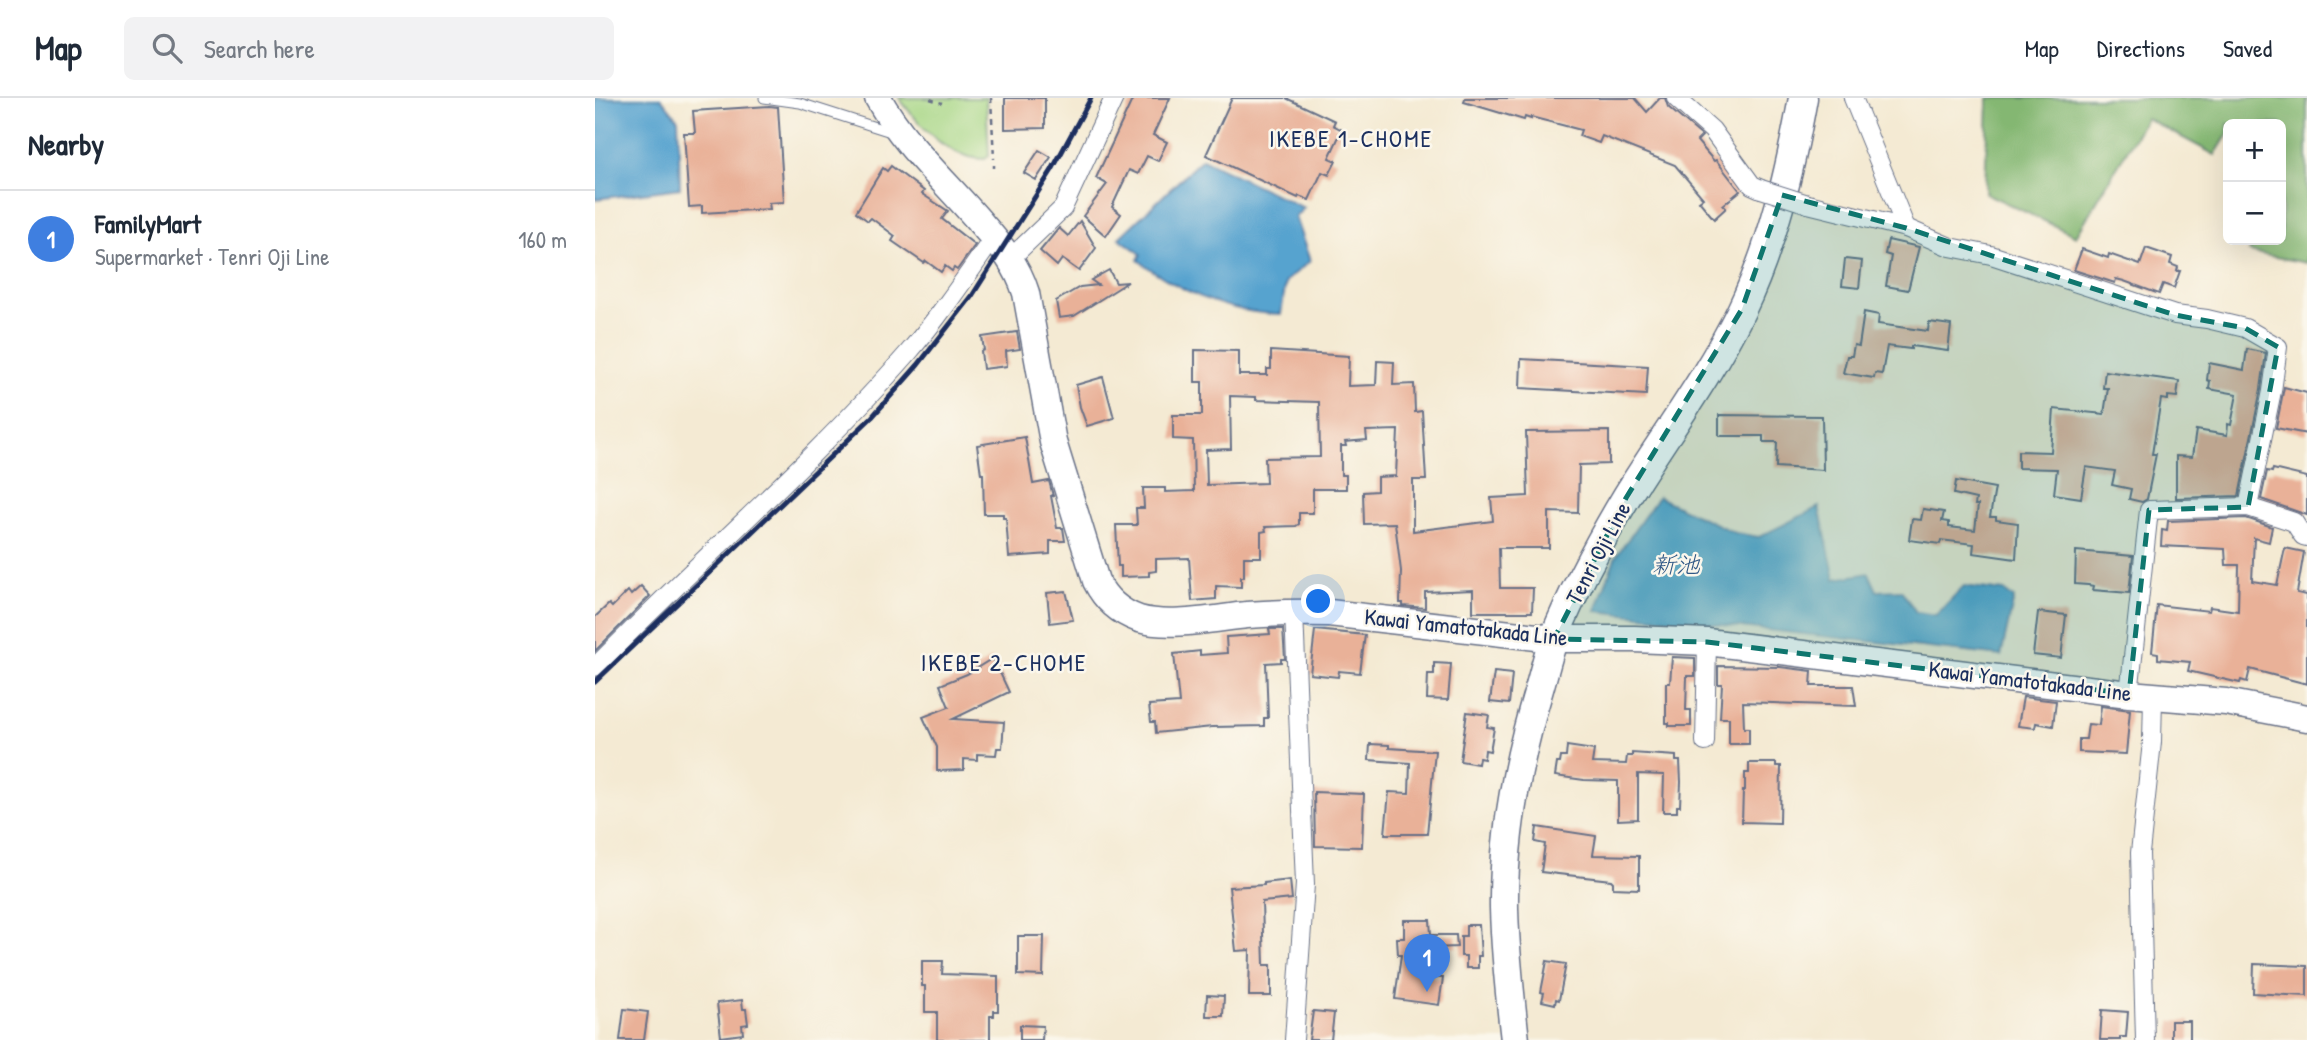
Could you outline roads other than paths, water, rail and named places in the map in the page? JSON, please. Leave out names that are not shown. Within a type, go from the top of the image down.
[{"type":"main road","name":"Kawai Yamatotakada Line","points":[[878,98],[902,135],[1011,258],[1026,293],[1053,442],[1095,581],[1103,594],[1124,612],[1140,619],[1171,622],[1294,612],[1554,639],[1707,642],[2141,695],[2226,702],[2307,718]]},
{"type":"main road","name":"Tenri Oji Line","points":[[1515,1040],[1504,906],[1508,841],[1526,732],[1554,639],[1586,571],[1626,498],[1717,357],[1742,309],[1768,241],[1791,165],[1803,98]]},
{"type":"street","points":[[1011,258],[1063,208],[1114,98]]},
{"type":"street","points":[[1676,98],[1712,130],[1752,185],[1761,189],[1906,229],[1950,247],[1991,255],[2175,315],[2245,328],[2278,347],[2272,391],[2248,507]]},
{"type":"street","points":[[1853,98],[1906,229]]},
{"type":"street","points":[[595,667],[779,488],[909,352],[994,237]]},
{"type":"street","points":[[2145,1040],[2140,853],[2152,742],[2141,695],[2149,510],[2248,507],[2294,522],[2303,536],[2307,537]]},
{"type":"street","points":[[1294,612],[1305,884],[1294,1040]]},
{"type":"street","points":[[1705,742],[1707,642]]},
{"type":"lane","points":[[764,98],[800,103],[902,135]]},
{"type":"water","points":[[595,98],[661,98],[678,119],[680,188],[595,199]]},
{"type":"water","points":[[1202,159],[1304,208],[1295,217],[1310,261],[1286,281],[1281,314],[1242,310],[1187,291],[1138,260],[1141,254],[1119,238]]},
{"type":"water","name":"新池","points":[[1658,497],[1735,533],[1759,537],[1819,507],[1835,579],[1869,573],[1877,591],[1901,590],[1916,612],[1936,615],[1964,586],[2004,591],[2014,598],[2001,656],[1596,611],[1615,558]]},
{"type":"railway","points":[[595,682],[872,417],[918,365],[972,296],[1052,170],[1091,98]]},
{"type":"place","name":"FamilyMart","points":[[1427,992]]},
{"type":"district","name":"IKEBE 1-CHOME","points":[[1351,139]]},
{"type":"district","name":"IKEBE 2-CHOME","points":[[1004,663]]}]
